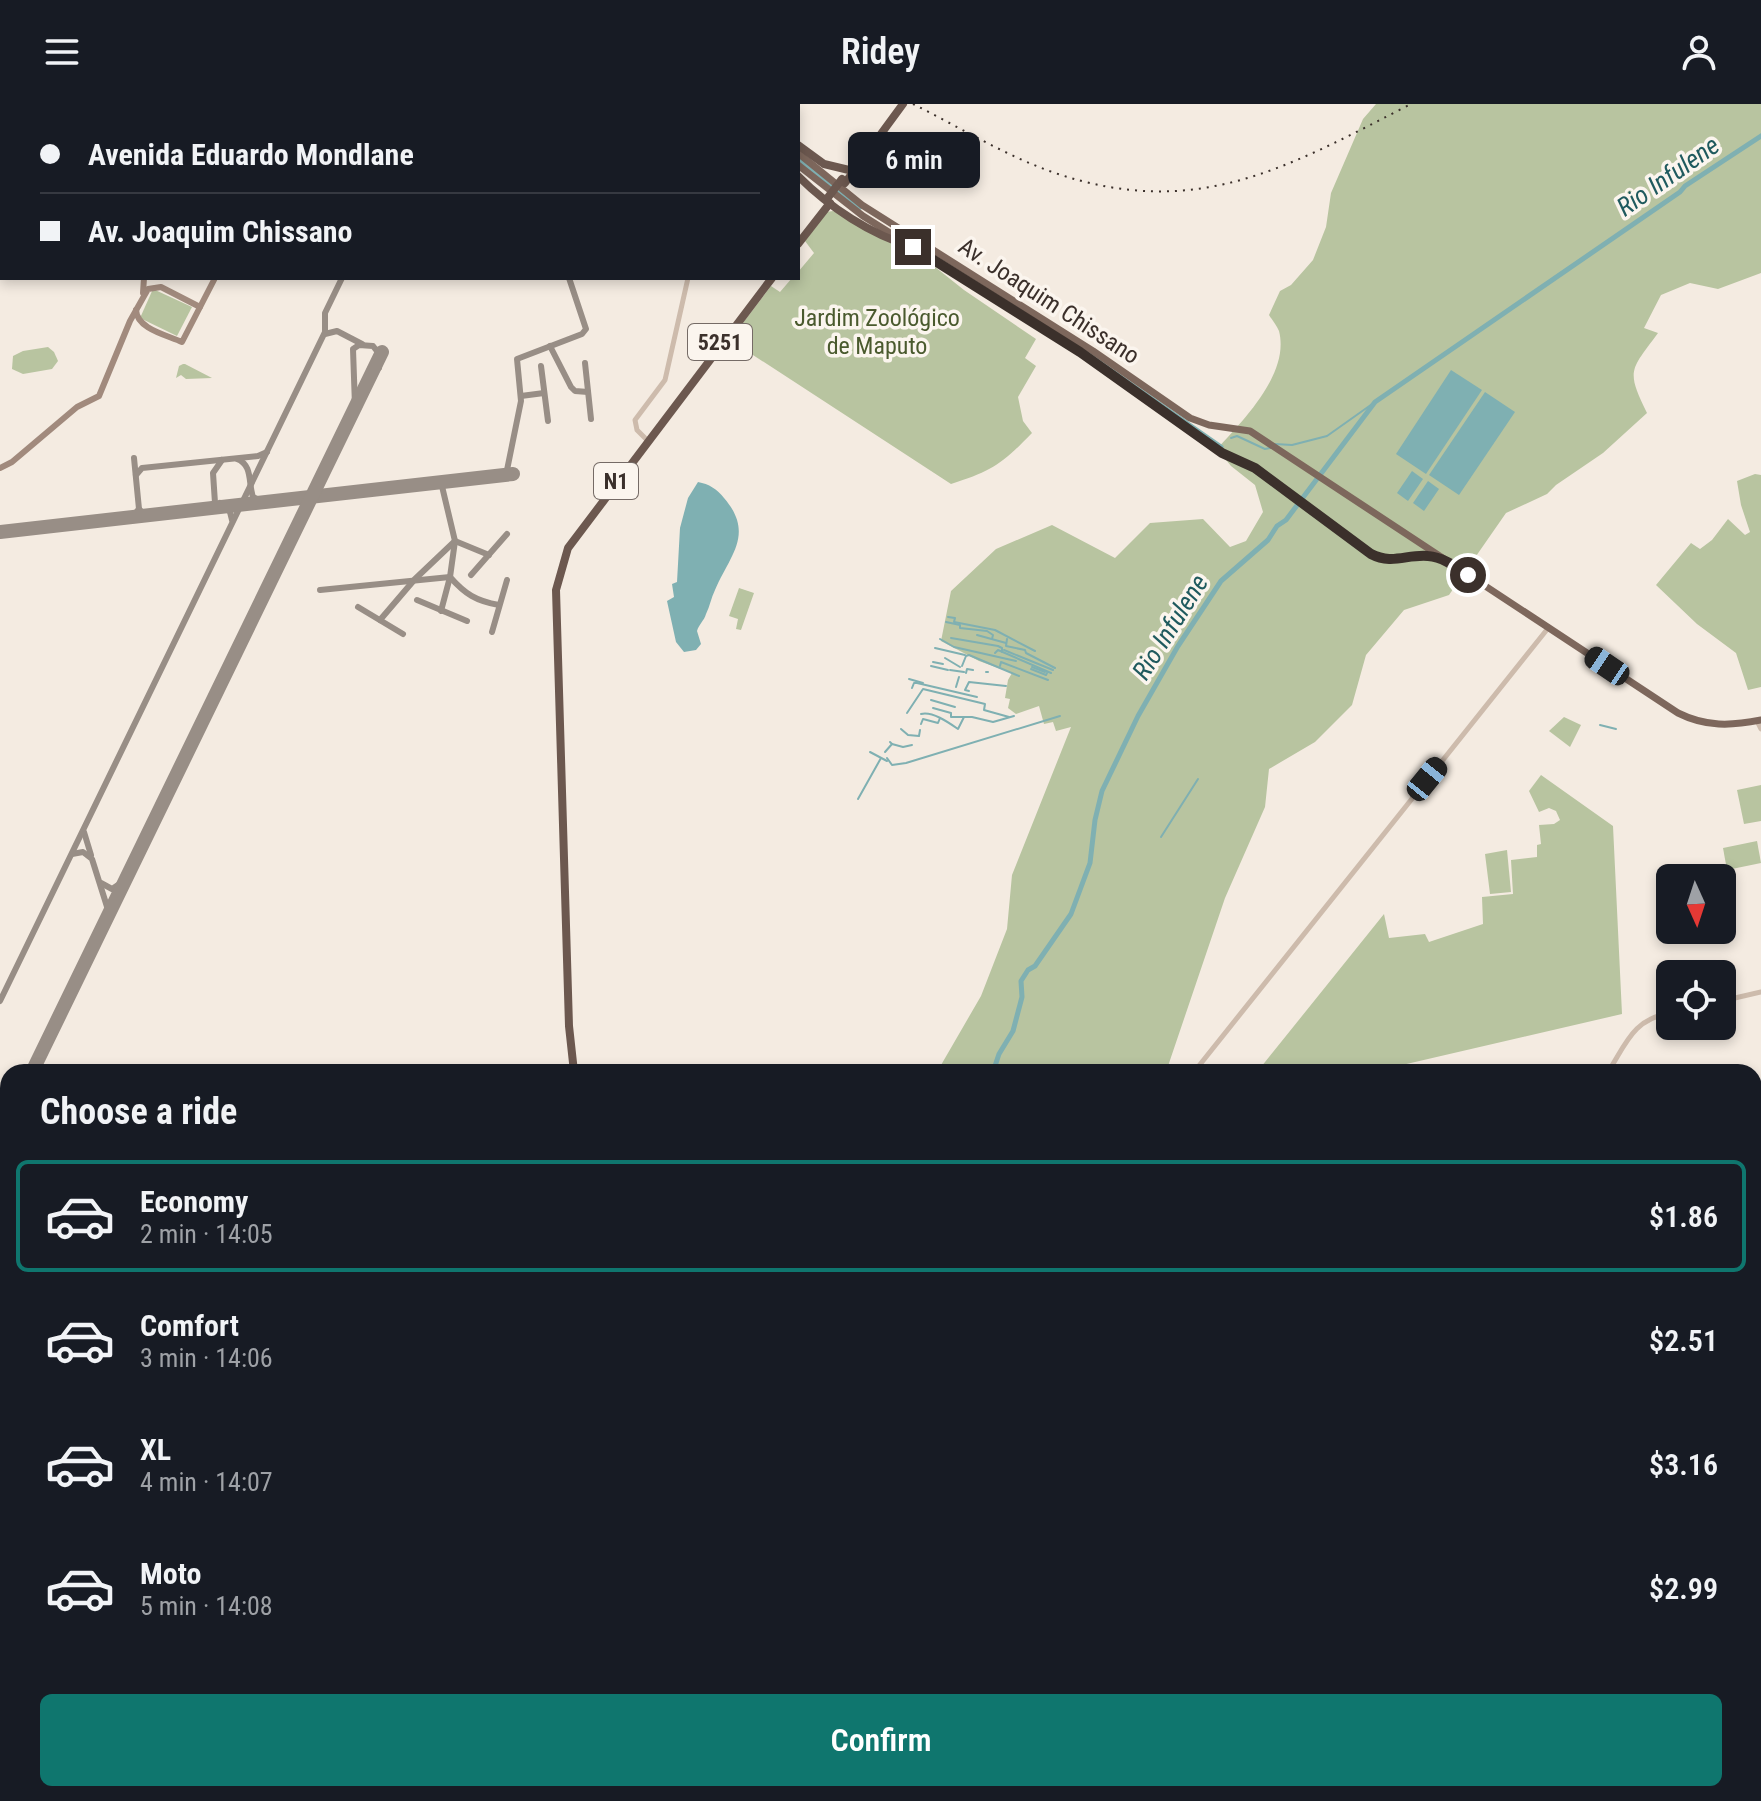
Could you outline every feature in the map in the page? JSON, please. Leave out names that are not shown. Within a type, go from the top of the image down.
[{"type":"highway","points":[[800,239],[902,104]]},
{"type":"highway","points":[[800,146],[824,164],[854,170]]},
{"type":"highway","points":[[800,178],[825,204],[913,247]]},
{"type":"highway","name":"5251","points":[[672,407],[768,280]]},
{"type":"highway","name":"5251","points":[[695,383],[769,280]]},
{"type":"highway","name":"N1","points":[[648,440],[695,383]]},
{"type":"highway","name":"N1","points":[[571,1064],[567,1042],[553,600],[558,563],[580,528],[672,407]]},
{"type":"highway","name":"N1","points":[[562,875],[572,1064]]},
{"type":"main road","name":"Av. Joaquim Chissano","points":[[800,155],[862,205],[1056,327],[1170,409],[1229,457],[1255,468],[1377,557],[1397,560],[1420,556],[1445,560]]},
{"type":"main road","name":"Av. Joaquim Chissano","points":[[800,167],[863,216],[1080,352],[1159,406],[1202,423],[1250,431],[1423,545]]},
{"type":"main road","points":[[143,296],[144,280]]},
{"type":"main road","points":[[155,280],[161,287]]},
{"type":"main road","points":[[136,308],[137,319],[144,325],[182,342],[214,280]]},
{"type":"main road","points":[[0,468],[12,462],[77,407],[99,396],[127,326],[152,286],[161,287],[200,307]]},
{"type":"main road","points":[[127,326],[144,325]]},
{"type":"main road","points":[[1420,556],[1423,545],[1687,717],[1721,725],[1760,723]]},
{"type":"street","points":[[648,440],[637,430],[635,420],[665,380],[688,280]]},
{"type":"street","points":[[1200,1064],[1549,627]]},
{"type":"street","points":[[1736,998],[1761,992]]},
{"type":"street","points":[[1612,1064],[1627,1037],[1647,1019],[1656,1017]]},
{"type":"green space","points":[[1376,104],[1761,104],[1761,273],[1718,289],[1690,283],[1661,295],[1644,328],[1658,333],[1634,371],[1636,388],[1647,413],[1603,453],[1547,494],[1506,513],[1449,595],[1404,610],[1366,655],[1352,705],[1315,742],[1269,769],[1265,807],[1225,898],[1169,1064],[942,1064],[981,996],[1007,929],[1012,875],[1071,727],[1056,731],[1053,722],[1044,724],[1039,706],[1016,714],[1008,708],[1010,699],[1005,698],[1012,673],[979,661],[941,641],[951,591],[996,549],[1052,525],[1115,558],[1150,523],[1203,519],[1230,547],[1246,541],[1263,512],[1255,485],[1231,466],[1217,449],[1251,410],[1271,380],[1281,347],[1279,331],[1269,315],[1280,291],[1291,285],[1313,260],[1326,227],[1331,193],[1363,119]]},
{"type":"green space","name":"Jardim Zoológico de Maputo","points":[[833,211],[920,255],[964,290],[1036,339],[1025,358],[1036,366],[1018,397],[1023,421],[1032,433],[996,465],[951,484],[730,340],[771,286],[780,292],[790,280],[800,280],[800,270],[814,253],[805,241],[826,212]]},
{"type":"green space","points":[[153,289],[192,307],[177,336],[140,318]]},
{"type":"green space","points":[[48,347],[58,361],[52,369],[23,374],[12,369],[13,356]]},
{"type":"green space","points":[[183,364],[212,378],[186,379],[181,375],[176,378],[179,366]]},
{"type":"green space","points":[[1755,474],[1761,475],[1761,687],[1748,690],[1736,653],[1697,624],[1656,585],[1691,543],[1700,549],[1712,540],[1728,519],[1745,535],[1750,532],[1737,481]]},
{"type":"green space","points":[[739,588],[754,593],[741,630],[736,629],[738,619],[729,616]]},
{"type":"green space","points":[[1564,717],[1581,725],[1570,747],[1549,731]]},
{"type":"green space","points":[[1541,775],[1613,826],[1622,1014],[1406,1064],[1263,1064],[1384,914],[1389,938],[1425,934],[1429,942],[1483,924],[1482,897],[1513,894],[1511,860],[1537,857],[1537,845],[1541,844],[1539,825],[1554,824],[1560,820],[1556,811],[1549,808],[1539,812],[1529,791]]},
{"type":"green space","points":[[1761,785],[1761,821],[1744,824],[1737,790]]},
{"type":"green space","points":[[1757,841],[1761,863],[1736,868],[1736,864],[1726,864],[1723,848]]},
{"type":"green space","points":[[1507,850],[1511,892],[1490,894],[1485,854]]},
{"type":"water","points":[[1451,370],[1482,390],[1426,474],[1396,454]]},
{"type":"water","points":[[1485,392],[1515,412],[1459,495],[1429,475]]},
{"type":"water","points":[[1412,471],[1423,479],[1408,501],[1397,493]]},
{"type":"water","points":[[1428,481],[1439,489],[1424,511],[1413,503]]},
{"type":"water","points":[[698,482],[712,487],[724,498],[738,523],[739,534],[733,555],[697,631],[701,644],[696,650],[684,652],[676,642],[667,601],[674,597],[672,584],[677,582],[680,528],[688,498]]},
{"type":"waterway","name":"Rio Infulene","points":[[996,1064],[1013,1031],[1022,997],[1021,981],[1071,914],[1090,863],[1102,791],[1138,716],[1178,646],[1221,581],[1286,520],[1375,402],[1761,136]]},
{"type":"waterway","points":[[800,161],[831,187]]},
{"type":"waterway","points":[[839,193],[860,207]]},
{"type":"waterway","points":[[1041,322],[1221,447]]},
{"type":"waterway","points":[[1275,444],[1292,445],[1327,436],[1375,402]]},
{"type":"waterway","points":[[1231,438],[1237,436],[1265,449],[1270,448]]},
{"type":"waterway","points":[[948,617],[955,618],[954,622],[995,630],[1035,651]]},
{"type":"waterway","points":[[946,622],[960,625],[960,628],[987,631],[993,635],[992,639]]},
{"type":"waterway","points":[[977,635],[1006,643]]},
{"type":"waterway","points":[[951,638],[998,646],[1002,652]]},
{"type":"waterway","points":[[940,639],[954,647],[1016,661]]},
{"type":"waterway","points":[[1007,639],[1006,646],[1025,650],[1055,668]]},
{"type":"waterway","points":[[935,648],[965,655]]},
{"type":"waterway","points":[[995,653],[998,650],[1051,673]]},
{"type":"waterway","points":[[1004,650],[1053,670]]},
{"type":"waterway","points":[[962,666],[969,655],[1019,676]]},
{"type":"waterway","points":[[945,658],[960,667]]},
{"type":"waterway","points":[[933,662],[943,664]]},
{"type":"waterway","points":[[1000,666],[1001,662],[1048,680]]},
{"type":"waterway","points":[[931,666],[948,670]]},
{"type":"waterway","points":[[1032,667],[1045,672]]},
{"type":"waterway","points":[[966,673],[967,669],[973,670]]},
{"type":"waterway","points":[[1031,669],[1047,673]]},
{"type":"waterway","points":[[950,670],[964,672]]},
{"type":"waterway","points":[[956,687],[959,677]]},
{"type":"waterway","points":[[909,679],[923,683]]},
{"type":"waterway","points":[[969,691],[965,690],[969,682],[1006,686]]},
{"type":"waterway","points":[[912,688],[917,683],[977,697]]},
{"type":"waterway","points":[[907,713],[923,689],[985,704],[984,710],[1009,717]]},
{"type":"waterway","points":[[931,700],[955,707]]},
{"type":"waterway","points":[[933,708],[951,713],[951,717],[972,717],[993,722],[1014,716]]},
{"type":"waterway","points":[[921,714],[945,720],[958,729],[964,717]]},
{"type":"waterway","points":[[887,758],[892,765],[906,763],[1060,716]]},
{"type":"waterway","points":[[921,724],[923,719],[938,723],[940,718]]},
{"type":"waterway","points":[[1600,725],[1616,729]]},
{"type":"waterway","points":[[901,729],[908,735],[919,736],[920,730]]},
{"type":"waterway","points":[[885,752],[892,744],[890,742]]},
{"type":"waterway","points":[[892,744],[903,747],[912,745]]},
{"type":"waterway","points":[[870,752],[887,761]]},
{"type":"waterway","points":[[858,799],[881,758]]},
{"type":"waterway","points":[[1161,837],[1198,779]]},
{"type":"taxiway","points":[[0,1001],[325,332],[325,313],[341,280]]},
{"type":"taxiway","points":[[506,475],[521,401],[517,359],[582,334],[586,329],[570,280]]},
{"type":"taxiway","points":[[325,334],[337,331],[362,344]]},
{"type":"taxiway","points":[[355,406],[353,349],[359,345],[373,346],[380,355],[379,368],[370,375]]},
{"type":"taxiway","points":[[550,346],[571,387],[575,391],[588,392]]},
{"type":"taxiway","points":[[585,363],[591,419]]},
{"type":"taxiway","points":[[541,366],[548,421]]},
{"type":"taxiway","points":[[521,396],[544,393]]},
{"type":"taxiway","points":[[136,475],[142,468],[258,456],[267,452]]},
{"type":"taxiway","points":[[134,458],[139,509]]},
{"type":"taxiway","points":[[237,459],[248,470],[253,497],[263,502]]},
{"type":"taxiway","points":[[203,509],[215,503],[213,473],[222,460]]},
{"type":"taxiway","points":[[441,482],[455,541],[441,611]]},
{"type":"taxiway","points":[[220,503],[230,512],[232,520]]},
{"type":"taxiway","points":[[132,517],[139,509],[149,515]]},
{"type":"taxiway","points":[[471,575],[507,534]]},
{"type":"taxiway","points":[[380,620],[415,579],[455,541],[489,555]]},
{"type":"taxiway","points":[[320,590],[450,577],[472,596],[499,605]]},
{"type":"taxiway","points":[[492,632],[507,580]]},
{"type":"taxiway","points":[[417,600],[467,621]]},
{"type":"taxiway","points":[[358,607],[403,634]]},
{"type":"taxiway","points":[[84,832],[91,855]]},
{"type":"taxiway","points":[[72,854],[83,852],[92,859],[109,913]]},
{"type":"taxiway","points":[[101,883],[112,889],[124,881]]},
{"type":"runway","points":[[36,1064],[382,352]]},
{"type":"runway","points":[[0,532],[513,474]]},
{"type":"railway","points":[[913,104],[1001,150],[1055,173],[1106,186],[1153,191],[1198,189],[1240,180],[1282,166],[1411,104]]},
{"type":"route","points":[[913,247],[1080,352],[1222,453],[1255,468],[1371,554],[1389,560],[1435,557],[1468,575]]}]
